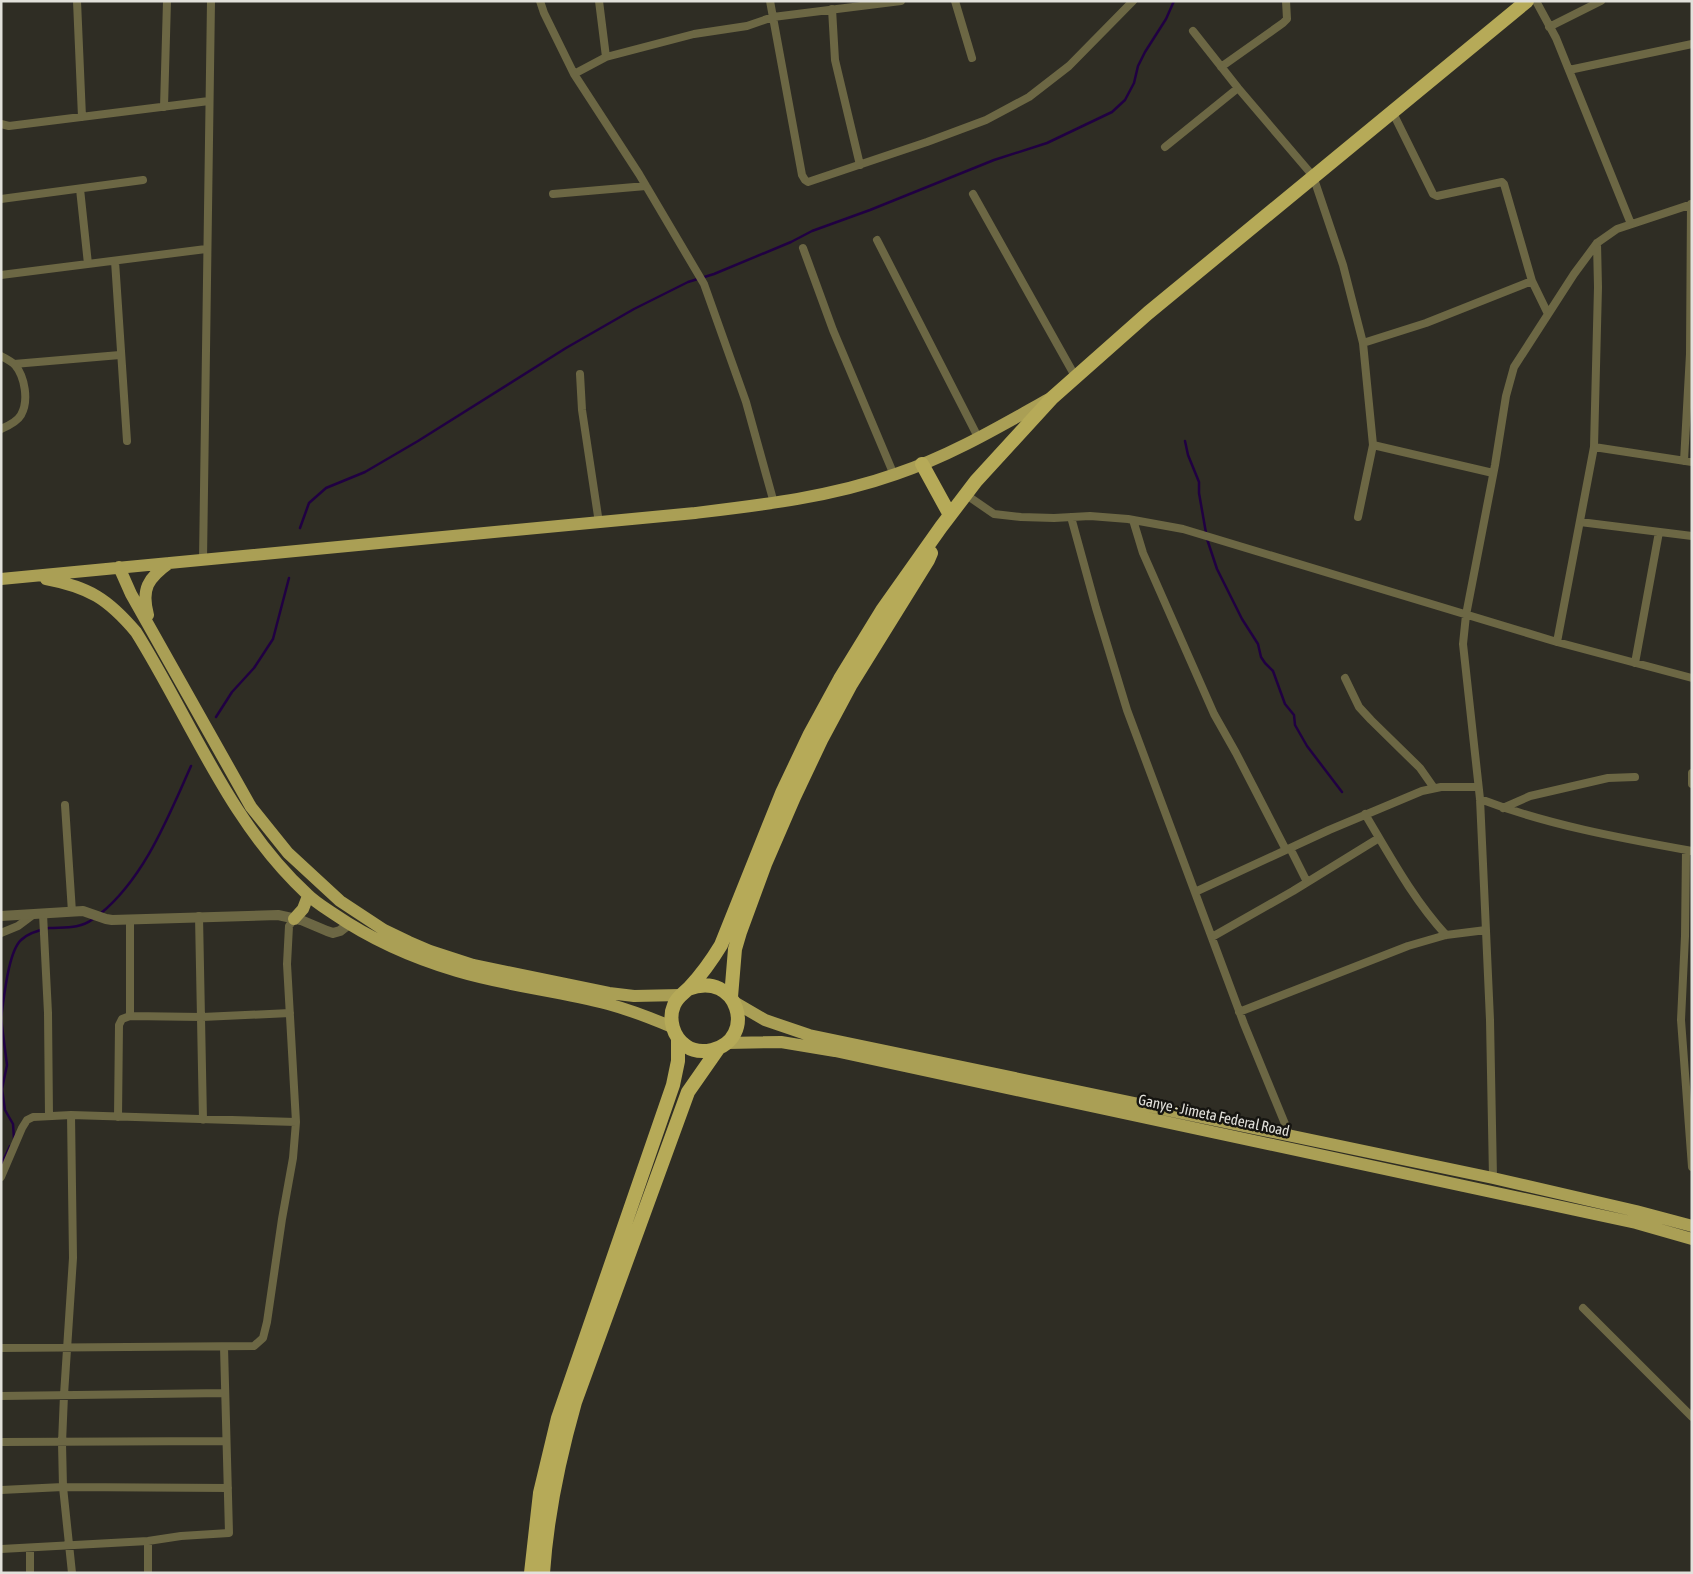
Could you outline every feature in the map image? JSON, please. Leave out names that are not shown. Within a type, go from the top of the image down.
[{"type":"highway","points":[[531,1573],[540,1493],[550,1447],[567,1391],[673,1085],[678,1061],[671,1016],[674,1004],[713,959],[721,945],[782,793],[810,734],[840,679],[883,609],[965,494],[1052,398],[1148,313],[1527,1]]},
{"type":"highway","points":[[922,464],[950,514]]},
{"type":"highway","points":[[543,1573],[545,1542],[552,1495],[561,1450],[575,1402],[688,1092],[722,1046],[734,1034],[738,1024],[738,1013],[733,1000],[735,949],[765,864],[821,740],[851,684],[928,560],[941,527]]},
{"type":"highway","points":[[684,992],[697,986],[716,986],[733,1000]]},
{"type":"highway","points":[[675,1033],[687,1046],[697,1051],[707,1052],[722,1046]]},
{"type":"main road","points":[[1,580],[170,562],[599,523],[774,503],[841,489],[894,475],[979,439],[1052,398]]},
{"type":"main road","points":[[151,627],[146,610],[145,592],[152,577],[170,562]]},
{"type":"main road","points":[[119,567],[131,594],[251,807],[288,853],[340,901],[408,942],[473,965],[609,993],[634,996],[684,992]]},
{"type":"main road","points":[[34,577],[73,585],[100,598],[136,632],[243,818],[268,852],[308,896],[349,924],[393,948],[431,963],[498,981],[607,1004],[645,1016],[675,1033]]},
{"type":"main road","points":[[294,919],[304,908],[308,896]]},
{"type":"main road","name":"Ganye - Jimeta Federal Road","points":[[733,1000],[764,1020],[809,1035],[1493,1178],[1692,1226]]},
{"type":"main road","name":"Ganye - Jimeta Federal Road","points":[[722,1046],[781,1042],[834,1051],[1636,1223],[1692,1239]]},
{"type":"street","points":[[77,1],[82,117]]},
{"type":"street","points":[[164,107],[167,1]]},
{"type":"street","points":[[203,560],[210,1]]},
{"type":"street","points":[[540,1],[574,74],[646,186],[704,284],[746,402],[774,503]]},
{"type":"street","points":[[598,1],[606,57]]},
{"type":"street","points":[[770,1],[799,161],[804,180],[808,182],[986,120],[1029,97],[1069,66],[1133,1]]},
{"type":"street","points":[[574,74],[606,57],[694,34],[747,26],[773,17],[832,9],[841,5],[901,1]]},
{"type":"street","points":[[955,1],[972,58]]},
{"type":"street","points":[[1221,67],[1283,23],[1287,18],[1286,1]]},
{"type":"street","points":[[1536,1],[1556,38],[1631,224]]},
{"type":"street","points":[[1549,27],[1600,1]]},
{"type":"street","points":[[832,9],[835,60],[860,165]]},
{"type":"street","points":[[1193,31],[1238,88],[1313,176],[1343,265],[1363,343],[1373,446],[1358,517]]},
{"type":"street","points":[[1569,70],[1692,44]]},
{"type":"street","points":[[1165,147],[1238,88]]},
{"type":"street","points":[[1,124],[9,126],[209,101]]},
{"type":"street","points":[[1392,112],[1433,194],[1437,196],[1502,182],[1504,184],[1532,281],[1548,314]]},
{"type":"street","points":[[1,199],[143,180]]},
{"type":"street","points":[[553,194],[646,186]]},
{"type":"street","points":[[80,189],[88,264]]},
{"type":"street","points":[[973,194],[1076,376]]},
{"type":"street","points":[[1493,1178],[1486,930],[1480,799],[1463,644],[1466,614],[1506,396],[1514,368],[1574,274],[1597,243],[1617,229],[1692,204],[1688,462],[1594,447]]},
{"type":"street","points":[[877,240],[979,439]]},
{"type":"street","points":[[1557,642],[1594,447],[1597,243]]},
{"type":"street","points":[[803,248],[833,330],[894,475]]},
{"type":"street","points":[[1,275],[206,249]]},
{"type":"street","points":[[115,261],[120,355],[128,441]]},
{"type":"street","points":[[1363,343],[1426,323],[1532,281]]},
{"type":"street","points":[[14,364],[120,355]]},
{"type":"street","points":[[1,356],[14,364],[22,377],[24,387],[24,406],[20,416],[11,424],[1,429]]},
{"type":"street","points":[[580,374],[582,410],[599,523]]},
{"type":"street","points":[[1373,446],[1493,473]]},
{"type":"street","points":[[965,494],[994,514],[1021,517],[1090,516],[1133,520],[1182,529],[1557,642],[1692,678]]},
{"type":"street","points":[[1071,517],[1127,710],[1239,1012],[1290,1136]]},
{"type":"street","points":[[1133,520],[1143,553],[1214,714],[1307,882]]},
{"type":"street","points":[[1580,522],[1692,536]]},
{"type":"street","points":[[1635,663],[1659,532]]},
{"type":"street","points":[[1345,678],[1359,707],[1420,768],[1434,788]]},
{"type":"street","points":[[1692,773],[1692,784]]},
{"type":"street","points":[[1503,808],[1530,796],[1608,778],[1636,777]]},
{"type":"street","points":[[1195,892],[1365,814],[1422,791],[1458,786],[1478,787]]},
{"type":"street","points":[[1480,799],[1514,812],[1600,833],[1689,850],[1681,1020],[1692,1166]]},
{"type":"street","points":[[65,805],[72,912]]},
{"type":"street","points":[[1365,814],[1410,890],[1446,935]]},
{"type":"street","points":[[1212,937],[1379,838]]},
{"type":"street","points":[[1,933],[18,926],[72,912],[89,912],[112,920],[278,915],[301,920],[333,932],[340,931],[349,924]]},
{"type":"street","points":[[1,916],[42,921]]},
{"type":"street","points":[[199,916],[203,1120]]},
{"type":"street","points":[[130,919],[130,1016]]},
{"type":"street","points":[[1,1348],[254,1346],[264,1338],[293,1158],[296,1122],[287,964],[289,926],[294,919]]},
{"type":"street","points":[[42,921],[48,1013],[49,1116]]},
{"type":"street","points":[[1239,1012],[1408,946],[1446,935],[1486,930]]},
{"type":"street","points":[[118,1117],[118,1025],[122,1019],[130,1016],[202,1017],[290,1013]]},
{"type":"street","points":[[1,1176],[27,1120],[33,1117],[71,1116],[296,1122]]},
{"type":"street","points":[[71,1116],[72,1258],[62,1443],[63,1487],[72,1573]]},
{"type":"street","points":[[1583,1308],[1692,1417]]},
{"type":"street","points":[[1,1549],[148,1541],[181,1536],[229,1533],[224,1347]]},
{"type":"street","points":[[1,1396],[225,1393]]},
{"type":"street","points":[[1,1442],[226,1441]]},
{"type":"street","points":[[1,1490],[63,1487],[228,1488]]},
{"type":"street","points":[[148,1541],[148,1573]]},
{"type":"street","points":[[30,1548],[30,1573]]},
{"type":"waterway","points":[[300,528],[309,503],[326,488],[365,472],[566,348],[634,309],[688,282],[714,274],[791,242],[812,231],[870,210],[994,160],[1047,143],[1112,112],[1125,100],[1134,83],[1138,66],[1166,19],[1174,1]]},
{"type":"waterway","points":[[1185,441],[1188,455],[1199,482],[1206,533]]},
{"type":"waterway","points":[[1207,539],[1217,569],[1242,619],[1258,644],[1261,657],[1273,671],[1285,704],[1294,715],[1295,725],[1307,746],[1342,792]]},
{"type":"waterway","points":[[216,717],[232,692],[254,668],[273,639],[289,578]]},
{"type":"waterway","points":[[100,914],[116,899],[143,864],[164,825],[191,766]]},
{"type":"waterway","points":[[1,1018],[10,965],[21,940],[27,935],[38,931],[49,928],[78,926],[93,919]]},
{"type":"waterway","points":[[1,1018],[7,1065],[2,1089],[5,1110],[13,1124],[14,1139]]},
{"type":"waterway","points":[[1,1165],[10,1146]]}]
